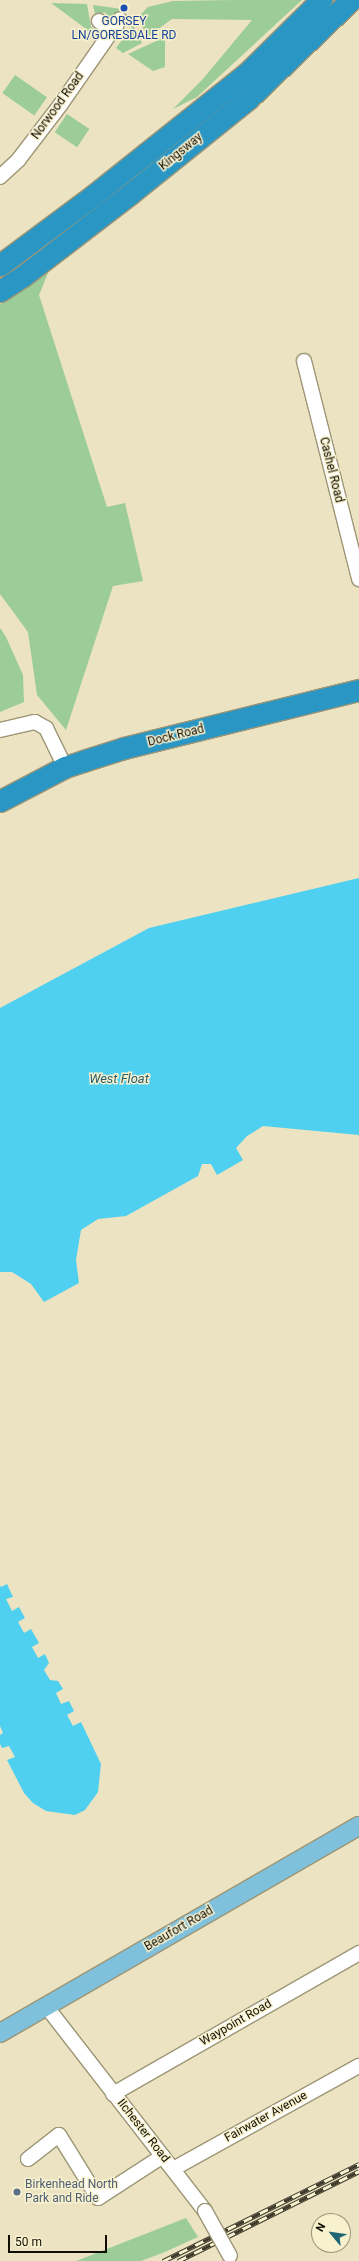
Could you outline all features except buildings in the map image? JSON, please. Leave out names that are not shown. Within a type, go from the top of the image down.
[{"type":"highway","name":"Kingsway","points":[[0,265],[94,195],[248,72],[321,0]]},
{"type":"highway","name":"Kingsway","points":[[0,291],[23,276],[131,193],[249,98],[351,0]]},
{"type":"highway","name":"Dock Road","points":[[0,801],[65,767],[124,748],[359,690]]},
{"type":"main road","name":"Beaufort Road","points":[[0,2032],[359,1826]]},
{"type":"street","name":"Norwood Road","points":[[0,177],[19,159],[48,122],[116,25],[99,21]]},
{"type":"street","name":"Cashel Road","points":[[304,361],[359,579]]},
{"type":"street","points":[[0,730],[35,722],[46,728],[65,767]]},
{"type":"street","name":"Waypoint Road","points":[[113,2094],[359,1953]]},
{"type":"street","name":"Ilchester Road","points":[[46,2006],[205,2211],[231,2259]]},
{"type":"street","name":"Fairwater Avenue","points":[[173,2169],[359,2066]]},
{"type":"street","points":[[28,2159],[59,2135],[98,2198],[163,2156]]},
{"type":"green space","points":[[302,0],[197,97],[173,109],[202,80],[252,20],[172,19],[147,37],[138,17],[148,7],[173,1]]},
{"type":"green space","points":[[51,3],[87,4],[91,27],[96,30],[93,34]]},
{"type":"green space","points":[[93,5],[122,9],[117,16],[111,18],[104,12],[96,18]]},
{"type":"green space","points":[[133,25],[142,43],[123,53],[116,48]]},
{"type":"green space","points":[[165,37],[165,67],[153,71],[128,54]]},
{"type":"green space","points":[[15,75],[47,97],[34,115],[2,93]]},
{"type":"green space","points":[[67,114],[89,129],[77,147],[55,132]]},
{"type":"green space","points":[[50,268],[39,295],[107,507],[125,503],[143,581],[113,586],[66,730],[37,695],[28,632],[0,594],[0,304]]},
{"type":"green space","points":[[0,628],[6,637],[23,675],[24,702],[0,712]]},
{"type":"green space","points":[[186,2218],[198,2237],[165,2252],[141,2261],[76,2261]]},
{"type":"water","name":"West Float","points":[[359,878],[359,1135],[263,1126],[247,1136],[236,1148],[243,1160],[217,1175],[211,1164],[202,1164],[198,1176],[126,1216],[98,1219],[81,1230],[76,1260],[79,1283],[44,1302],[31,1284],[12,1272],[0,1272],[0,1008],[149,928]]},
{"type":"water","points":[[7,1584],[13,1597],[6,1599],[12,1611],[19,1607],[25,1618],[18,1622],[24,1633],[31,1629],[39,1643],[32,1647],[38,1658],[45,1654],[49,1663],[44,1670],[50,1680],[58,1681],[63,1689],[56,1693],[61,1704],[69,1701],[74,1711],[67,1715],[73,1726],[81,1722],[101,1764],[98,1792],[85,1810],[75,1815],[46,1811],[33,1803],[24,1793],[7,1760],[15,1757],[9,1746],[2,1748],[0,1744],[0,1735],[3,1733],[0,1726],[0,1585],[1,1587]]},
{"type":"railway","points":[[163,2261],[359,2164]]},
{"type":"railway","points":[[178,2261],[359,2171]]},
{"type":"place","name":"GORSEY LN/GORESDALE RD","points":[[124,8]]},
{"type":"place","name":"Birkenhead North Park and Ride","points":[[17,2192]]}]
